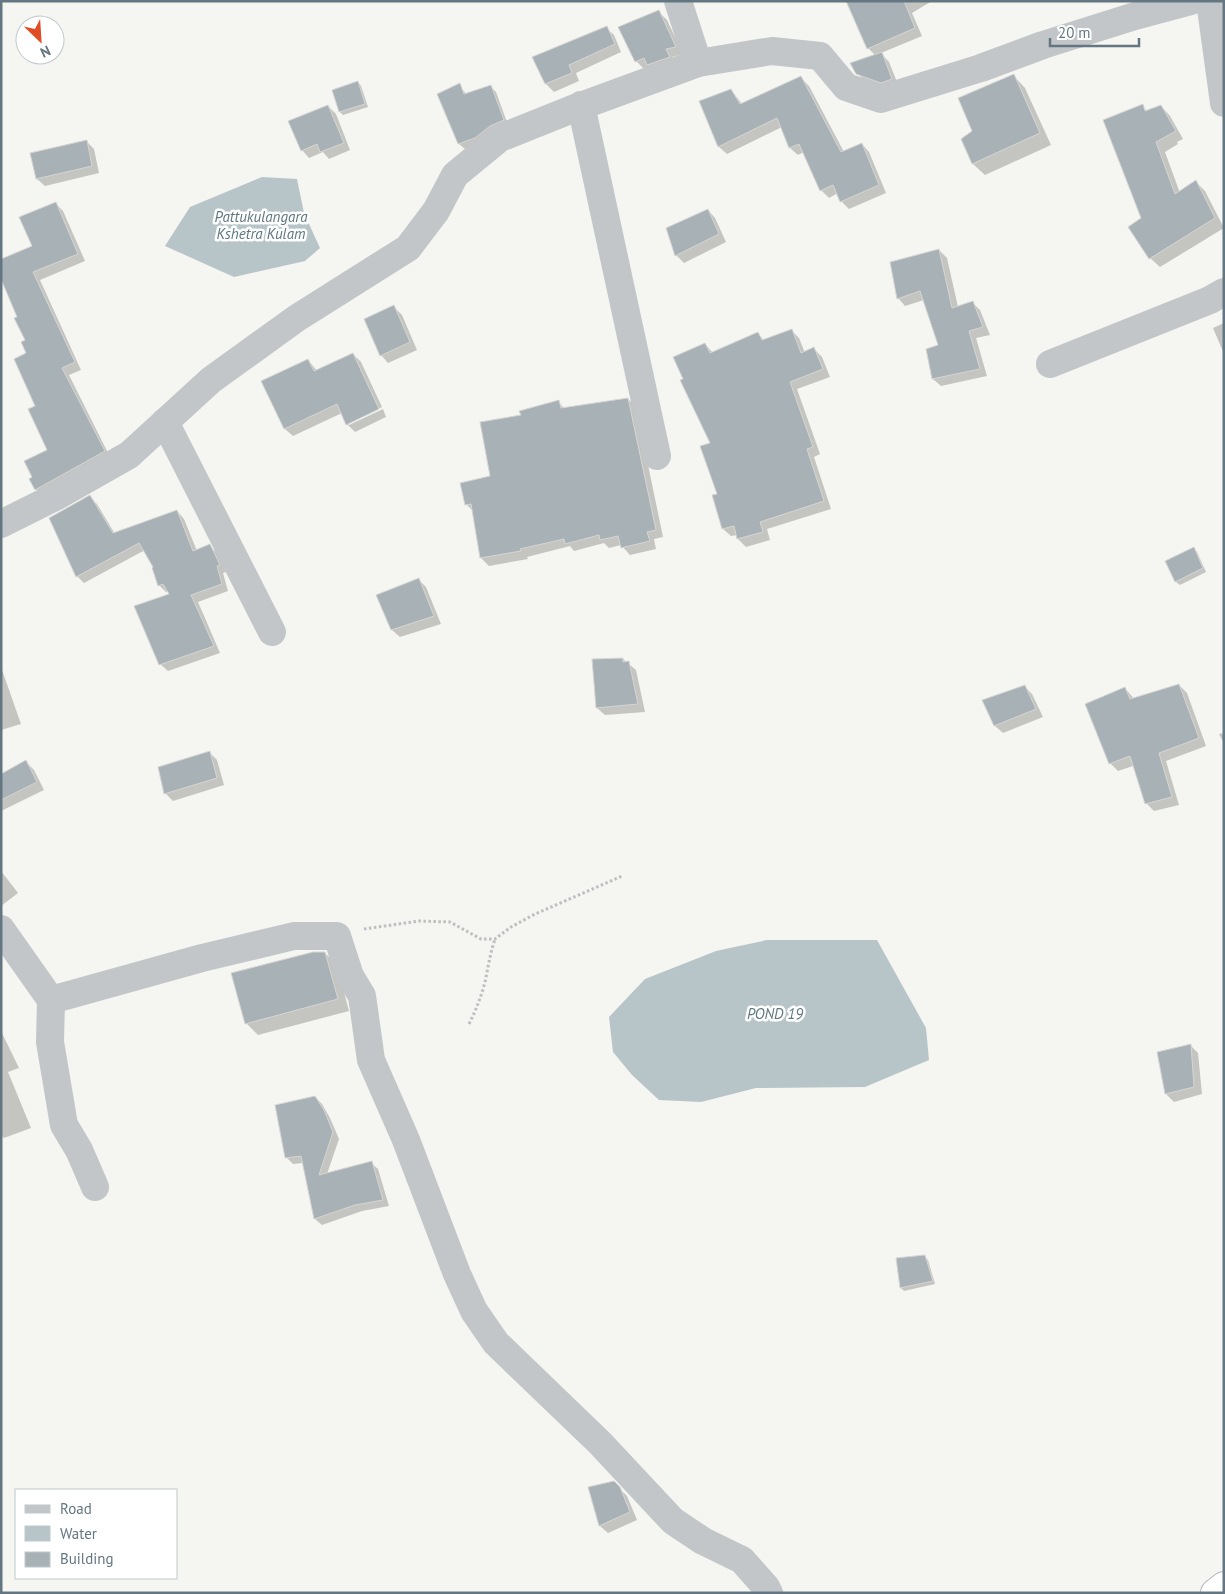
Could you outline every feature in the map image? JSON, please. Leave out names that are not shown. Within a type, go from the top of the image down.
[{"type":"highway","points":[[1215,1593],[1224,1586]]},
{"type":"street","points":[[678,1],[698,63]]},
{"type":"street","points":[[1,524],[129,455],[211,380],[281,329],[408,248],[436,212],[455,175],[500,138],[581,105],[698,63],[772,51],[820,56],[846,87],[881,99],[981,68],[1043,45],[1135,16],[1191,1]]},
{"type":"street","points":[[1210,1],[1224,103]]},
{"type":"street","points":[[581,105],[657,456]]},
{"type":"street","points":[[1050,364],[1210,300],[1224,292]]},
{"type":"street","points":[[165,422],[272,632]]},
{"type":"street","points":[[1,929],[51,1000],[50,1042],[64,1125],[79,1150],[94,1187]]},
{"type":"street","points":[[51,1000],[202,958],[294,936],[337,936],[350,976],[362,996],[371,1060],[406,1140],[457,1274],[474,1311],[496,1343],[600,1443],[673,1521],[703,1541],[742,1560],[770,1593]]},
{"type":"path","points":[[337,936],[364,928],[419,921],[450,922],[481,939],[495,939],[535,914],[622,876]]},
{"type":"path","points":[[469,1024],[478,1005],[485,982],[489,955],[495,939]]},
{"type":"water","name":"Pattukulangara Kshetra Kulam","points":[[262,177],[297,179],[304,213],[320,248],[305,261],[234,277],[165,246],[190,207]]},
{"type":"water","name":"POND 19","points":[[767,940],[877,940],[926,1028],[929,1060],[865,1087],[756,1088],[701,1102],[659,1100],[632,1075],[613,1052],[609,1017],[645,979],[716,951]]},
{"type":"building","points":[[846,1],[904,1],[915,28],[867,49]]},
{"type":"building","points":[[659,10],[676,47],[666,49],[670,57],[647,65],[644,58],[635,62],[618,27]]},
{"type":"building","points":[[607,26],[615,44],[569,65],[572,73],[545,84],[532,57]]},
{"type":"building","points":[[882,52],[892,79],[881,83],[856,74],[850,63]]},
{"type":"building","points":[[1014,74],[1040,133],[972,164],[961,139],[972,131],[958,98]]},
{"type":"building","points":[[801,76],[841,152],[862,143],[879,185],[840,202],[833,185],[820,191],[799,144],[789,148],[777,118],[718,147],[699,101],[731,89],[740,104]]},
{"type":"building","points":[[358,81],[365,104],[339,112],[332,90]]},
{"type":"building","points":[[460,83],[464,94],[491,85],[504,120],[490,126],[475,138],[458,144],[437,94]]},
{"type":"building","points":[[1143,104],[1145,111],[1161,105],[1176,131],[1156,142],[1175,194],[1196,180],[1215,218],[1149,259],[1128,227],[1141,218],[1103,120]]},
{"type":"building","points":[[328,105],[344,143],[320,152],[317,144],[301,151],[288,121]]},
{"type":"building","points":[[87,140],[92,166],[36,179],[30,153]]},
{"type":"building","points":[[56,202],[78,254],[33,272],[75,362],[62,368],[105,451],[35,490],[29,479],[32,477],[24,461],[47,450],[28,409],[35,406],[14,359],[26,353],[21,342],[25,340],[14,318],[17,317],[1,279],[1,259],[32,246],[19,217]]},
{"type":"building","points":[[708,209],[719,234],[675,256],[666,228]]},
{"type":"building","points":[[939,249],[952,308],[973,301],[983,327],[969,331],[980,369],[932,379],[926,349],[938,345],[920,291],[897,299],[890,262]]},
{"type":"building","points":[[394,305],[410,342],[380,356],[364,319]]},
{"type":"building","points":[[792,329],[801,353],[814,347],[823,369],[790,382],[813,447],[807,449],[824,501],[760,522],[763,532],[737,539],[734,526],[722,529],[712,495],[717,494],[700,446],[710,443],[680,380],[683,379],[673,357],[705,343],[710,353],[758,332],[762,340]]},
{"type":"building","points":[[353,353],[379,409],[346,425],[337,404],[284,429],[261,381],[308,359],[314,371]]},
{"type":"building","points":[[628,398],[656,530],[647,532],[650,541],[621,548],[618,536],[600,540],[599,535],[565,544],[564,539],[520,549],[521,551],[480,558],[471,504],[465,505],[460,483],[490,476],[480,422],[521,415],[519,411],[559,400],[561,408]]},
{"type":"building","points":[[90,495],[113,533],[177,510],[193,551],[210,544],[220,565],[217,566],[222,584],[191,595],[214,646],[159,665],[134,606],[169,594],[163,584],[158,586],[153,567],[139,543],[76,577],[49,518]]},
{"type":"building","points":[[1194,547],[1203,568],[1175,582],[1165,561]]},
{"type":"building","points":[[419,578],[434,616],[391,630],[376,595]]},
{"type":"building","points":[[623,658],[623,662],[629,661],[638,704],[596,708],[592,659]]},
{"type":"building","points":[[1179,684],[1199,738],[1159,753],[1172,797],[1145,804],[1130,756],[1109,764],[1085,704],[1125,687],[1130,699]]},
{"type":"building","points":[[1025,685],[1036,709],[994,726],[982,700]]},
{"type":"building","points":[[210,751],[217,778],[164,794],[158,767]]},
{"type":"building","points":[[26,760],[37,782],[1,800],[1,774]]},
{"type":"building","points":[[313,952],[325,952],[338,999],[245,1024],[231,973]]},
{"type":"building","points":[[1191,1044],[1194,1087],[1165,1094],[1157,1052]]},
{"type":"building","points":[[315,1096],[324,1110],[333,1132],[319,1175],[372,1161],[383,1200],[355,1205],[314,1219],[301,1156],[285,1158],[275,1105]]},
{"type":"building","points":[[925,1255],[933,1281],[900,1288],[896,1258]]},
{"type":"building","points":[[614,1481],[620,1487],[630,1512],[599,1526],[588,1487]]}]
